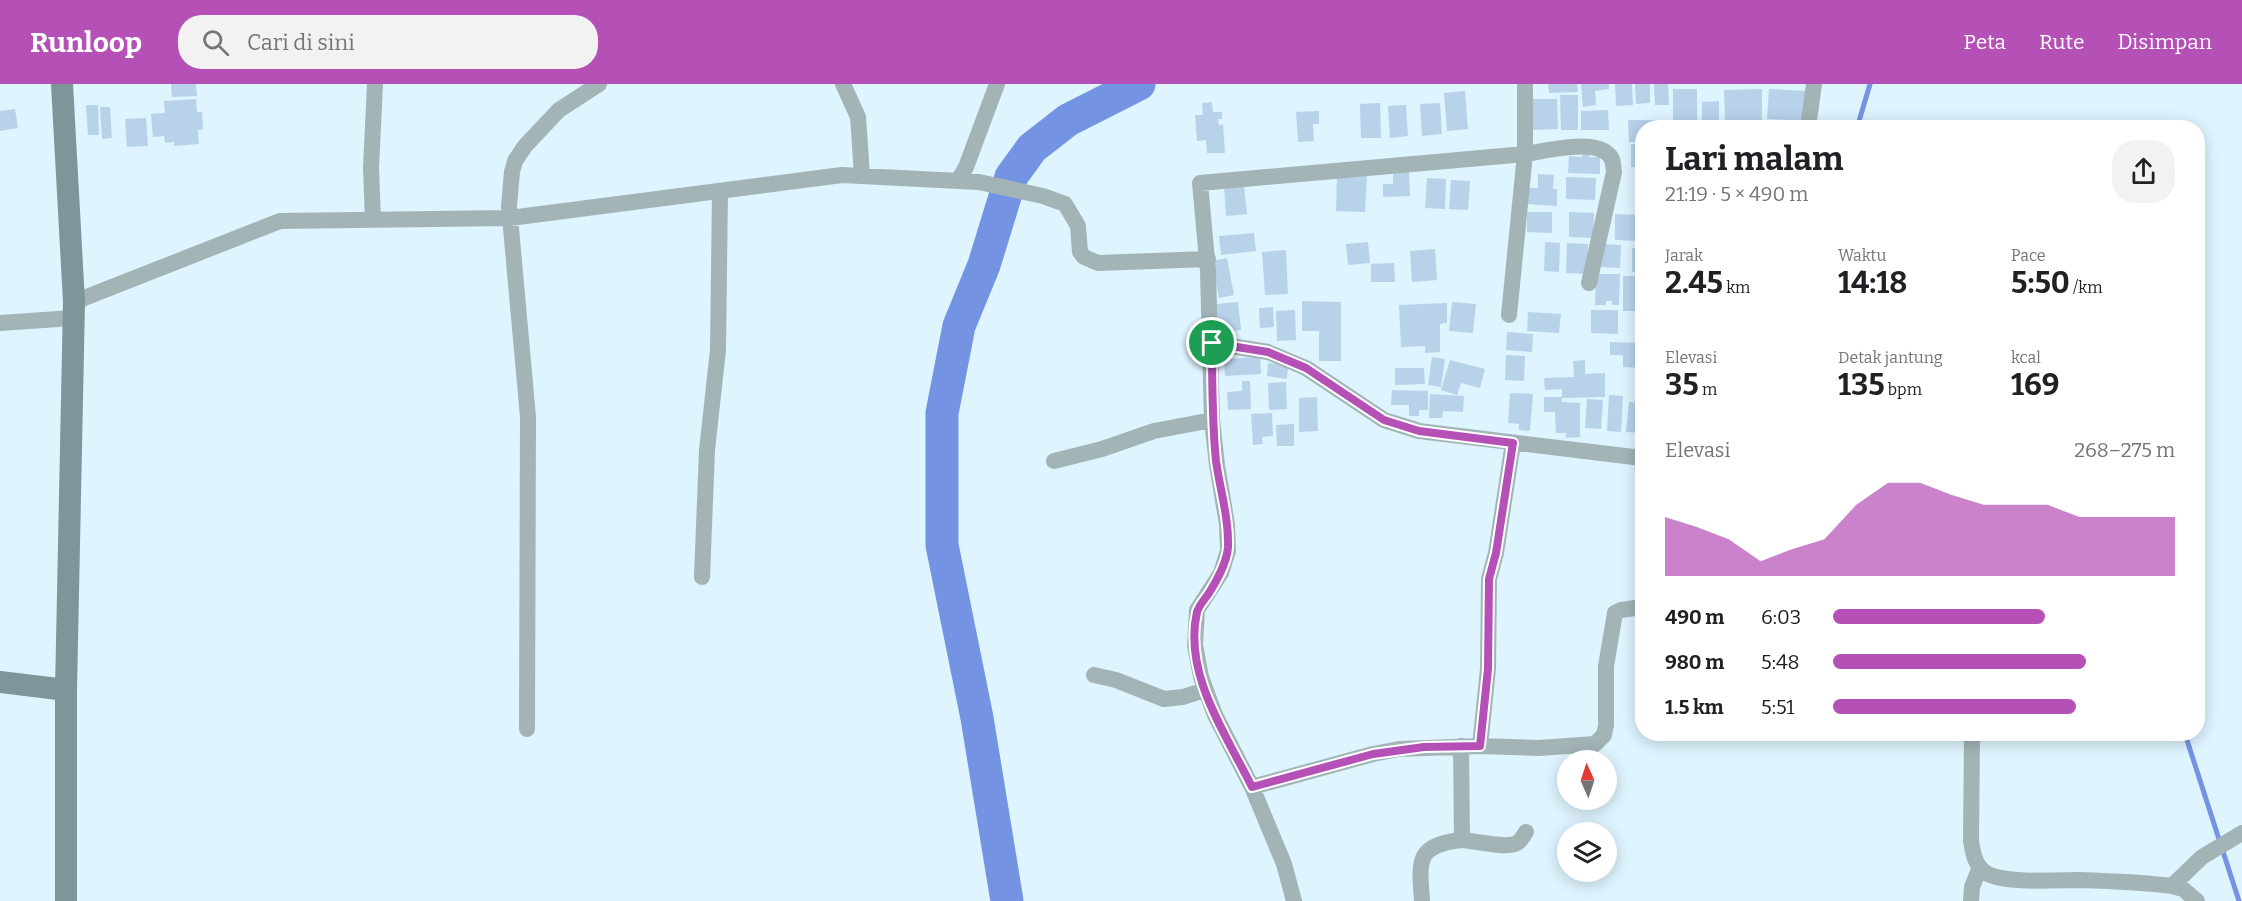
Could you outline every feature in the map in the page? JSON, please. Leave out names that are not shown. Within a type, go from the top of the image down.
[{"type":"street","points":[[62,84],[74,310],[66,690],[66,901]]},
{"type":"street","points":[[373,220],[370,168],[375,84]]},
{"type":"street","points":[[528,729],[528,417],[509,206],[512,172],[515,161],[525,146],[559,110],[599,84]]},
{"type":"street","points":[[843,84],[858,117],[862,175]]},
{"type":"street","points":[[958,181],[966,167],[998,84]]},
{"type":"street","points":[[1509,315],[1525,154],[1525,84]]},
{"type":"street","points":[[1809,120],[1814,84]]},
{"type":"street","points":[[1294,901],[1284,864],[1252,787],[1215,716],[1205,690],[1195,645],[1197,610],[1221,573],[1228,550],[1227,524],[1212,420],[1212,343],[1208,259],[1200,183],[1525,154],[1574,146],[1592,148],[1607,153],[1613,160],[1614,179],[1590,284]]},
{"type":"street","points":[[0,323],[74,310],[280,221],[510,218],[842,175],[979,182],[1043,196],[1065,204],[1078,226],[1080,252],[1084,257],[1098,263],[1208,259]]},
{"type":"street","points":[[702,577],[707,450],[718,350],[720,191]]},
{"type":"street","points":[[1212,343],[1268,352],[1306,368],[1384,420],[1419,431],[1635,457]]},
{"type":"street","points":[[1054,461],[1102,449],[1154,431],[1212,420]]},
{"type":"street","points":[[1480,746],[1488,669],[1489,579],[1496,553],[1513,443]]},
{"type":"street","points":[[1252,787],[1373,754],[1424,747],[1539,748],[1589,746],[1598,742],[1604,735],[1606,724],[1606,666],[1615,613],[1621,609],[1635,608]]},
{"type":"street","points":[[1094,675],[1116,680],[1164,699],[1183,697],[1205,690]]},
{"type":"street","points":[[0,682],[66,690]]},
{"type":"street","points":[[1972,741],[1971,841],[1974,858],[1986,873],[2001,878],[2172,886],[2183,889],[2197,901]]},
{"type":"street","points":[[1461,746],[1462,840]]},
{"type":"street","points":[[1422,901],[1420,878],[1423,856],[1435,845],[1462,840],[1512,845],[1520,841],[1526,832]]},
{"type":"street","points":[[2172,886],[2202,857],[2237,837]]},
{"type":"street","points":[[1971,901],[1972,887],[1980,867]]},
{"type":"building","points":[[171,84],[196,84],[197,96],[172,97]]},
{"type":"building","points":[[1548,84],[1577,84],[1578,92],[1549,93]]},
{"type":"building","points":[[1581,84],[1609,84],[1609,89],[1595,91],[1596,105],[1583,107]]},
{"type":"building","points":[[1615,84],[1632,84],[1633,105],[1616,106]]},
{"type":"building","points":[[1635,84],[1650,84],[1650,103],[1636,104]]},
{"type":"building","points":[[1654,84],[1668,84],[1669,105],[1655,105]]},
{"type":"building","points":[[1673,89],[1697,89],[1697,120],[1673,120]]},
{"type":"building","points":[[1762,89],[1762,120],[1725,120],[1724,90]]},
{"type":"building","points":[[1769,89],[1807,91],[1805,120],[1767,119]]},
{"type":"building","points":[[1465,91],[1468,129],[1447,131],[1444,93]]},
{"type":"building","points":[[1560,95],[1578,95],[1578,130],[1561,130]]},
{"type":"building","points":[[196,99],[197,112],[202,112],[203,129],[198,130],[199,144],[174,146],[174,142],[165,143],[164,136],[153,137],[151,114],[165,113],[164,101]]},
{"type":"building","points":[[1533,99],[1557,99],[1558,129],[1533,130]]},
{"type":"building","points":[[1719,101],[1719,120],[1702,120],[1702,102]]},
{"type":"building","points":[[1212,102],[1213,112],[1222,112],[1222,119],[1218,119],[1219,125],[1223,124],[1225,153],[1207,153],[1206,140],[1197,141],[1195,115],[1203,115],[1202,103]]},
{"type":"building","points":[[1380,103],[1381,138],[1361,138],[1360,104]]},
{"type":"building","points":[[1440,103],[1442,134],[1422,136],[1420,104]]},
{"type":"building","points":[[86,105],[98,105],[99,135],[88,135]]},
{"type":"building","points":[[1406,105],[1408,136],[1390,138],[1388,106]]},
{"type":"building","points":[[100,107],[110,107],[112,138],[102,139]]},
{"type":"building","points":[[15,109],[18,128],[0,131],[0,111]]},
{"type":"building","points":[[1608,110],[1609,130],[1581,130],[1581,111]]},
{"type":"building","points":[[1319,111],[1319,124],[1313,124],[1314,141],[1298,142],[1296,112]]},
{"type":"building","points":[[146,118],[148,146],[127,147],[125,119]]},
{"type":"building","points":[[1628,120],[1635,120],[1635,142],[1629,142]]},
{"type":"building","points":[[1631,144],[1635,144],[1635,167],[1631,167]]},
{"type":"building","points":[[1582,149],[1590,149],[1589,157],[1600,157],[1600,174],[1568,173],[1569,156],[1582,157]]},
{"type":"building","points":[[1409,170],[1410,196],[1383,197],[1383,184],[1393,184],[1393,171]]},
{"type":"building","points":[[1538,174],[1554,175],[1553,189],[1557,189],[1557,206],[1526,204],[1527,188],[1538,188]]},
{"type":"building","points":[[1337,175],[1367,176],[1365,212],[1336,211]]},
{"type":"building","points":[[1566,177],[1596,178],[1595,200],[1566,199]]},
{"type":"building","points":[[1427,178],[1446,179],[1445,209],[1425,208]]},
{"type":"building","points":[[1451,180],[1470,181],[1468,210],[1449,209]]},
{"type":"building","points":[[1244,185],[1247,214],[1226,216],[1224,186]]},
{"type":"building","points":[[1527,212],[1552,212],[1552,233],[1527,232]]},
{"type":"building","points":[[1569,212],[1594,213],[1593,238],[1569,237]]},
{"type":"building","points":[[1615,214],[1635,215],[1635,241],[1615,240]]},
{"type":"building","points":[[1254,233],[1256,251],[1221,255],[1219,236]]},
{"type":"building","points":[[1368,242],[1370,263],[1348,265],[1346,244]]},
{"type":"building","points":[[1545,242],[1560,243],[1559,272],[1544,271]]},
{"type":"building","points":[[1567,243],[1588,244],[1587,274],[1566,273]]},
{"type":"building","points":[[1603,244],[1621,245],[1620,268],[1601,267]]},
{"type":"building","points":[[1632,248],[1635,248],[1635,272],[1632,272]]},
{"type":"building","points":[[1435,249],[1437,280],[1412,282],[1410,251]]},
{"type":"building","points":[[1286,250],[1288,294],[1265,295],[1262,252]]},
{"type":"building","points":[[1227,258],[1234,295],[1219,298],[1212,261]]},
{"type":"building","points":[[1394,263],[1395,282],[1371,282],[1371,264]]},
{"type":"building","points":[[1596,274],[1620,274],[1619,305],[1612,305],[1612,301],[1606,301],[1606,305],[1595,305]]},
{"type":"building","points":[[1623,276],[1635,276],[1635,311],[1623,311]]},
{"type":"building","points":[[1302,301],[1341,302],[1341,361],[1319,361],[1319,331],[1302,331]]},
{"type":"building","points":[[1238,302],[1241,330],[1219,332],[1216,304]]},
{"type":"building","points":[[1452,302],[1476,304],[1473,333],[1449,331]]},
{"type":"building","points":[[1447,303],[1447,323],[1440,324],[1440,352],[1425,353],[1425,346],[1401,347],[1399,305]]},
{"type":"building","points":[[1273,307],[1274,327],[1260,328],[1259,308]]},
{"type":"building","points":[[1295,310],[1296,340],[1277,341],[1276,311]]},
{"type":"building","points":[[1591,310],[1618,310],[1618,334],[1591,333]]},
{"type":"building","points":[[1528,312],[1561,314],[1559,333],[1527,331]]},
{"type":"building","points":[[1507,332],[1533,334],[1532,352],[1506,350]]},
{"type":"building","points":[[1610,342],[1635,343],[1635,368],[1623,367],[1623,355],[1610,355]]},
{"type":"building","points":[[1506,355],[1525,356],[1524,381],[1505,380]]},
{"type":"building","points":[[1260,357],[1261,374],[1225,376],[1224,359]]},
{"type":"building","points":[[1432,357],[1445,359],[1441,387],[1428,385]]},
{"type":"building","points":[[1450,360],[1485,369],[1480,388],[1461,383],[1457,395],[1441,390]]},
{"type":"building","points":[[1585,360],[1585,374],[1605,373],[1605,397],[1562,398],[1562,389],[1545,390],[1544,378],[1574,377],[1573,361]]},
{"type":"building","points":[[1268,363],[1288,366],[1287,379],[1267,376]]},
{"type":"building","points":[[1395,368],[1424,368],[1425,384],[1395,385]]},
{"type":"building","points":[[1242,381],[1250,381],[1251,409],[1228,410],[1227,392],[1242,391]]},
{"type":"building","points":[[1286,382],[1287,409],[1269,410],[1268,383]]},
{"type":"building","points":[[1392,390],[1428,391],[1428,410],[1419,410],[1419,416],[1409,416],[1409,405],[1391,405]]},
{"type":"building","points":[[1510,393],[1533,394],[1530,431],[1519,430],[1519,424],[1508,423]]},
{"type":"building","points":[[1430,394],[1464,396],[1463,412],[1443,411],[1442,418],[1429,418]]},
{"type":"building","points":[[1609,395],[1623,396],[1621,432],[1607,431]]},
{"type":"building","points":[[1317,397],[1318,431],[1299,432],[1299,398]]},
{"type":"building","points":[[1544,397],[1562,397],[1562,402],[1580,403],[1580,437],[1566,438],[1566,433],[1556,433],[1555,412],[1544,412]]},
{"type":"building","points":[[1587,399],[1603,400],[1601,429],[1585,428]]},
{"type":"building","points":[[1629,402],[1635,402],[1635,433],[1626,432]]},
{"type":"building","points":[[1272,413],[1273,436],[1262,437],[1263,444],[1253,445],[1251,414]]},
{"type":"building","points":[[1294,424],[1294,446],[1277,446],[1276,425]]},
{"type":"waterway","points":[[1007,901],[977,718],[942,545],[942,413],[959,326],[984,265],[1011,177],[1032,148],[1068,120],[1139,84]]},
{"type":"waterway","points":[[1859,120],[1870,84]]},
{"type":"waterway","points":[[2187,741],[2239,901]]},
{"type":"route","points":[[1212,343],[1268,352],[1306,368],[1384,420],[1419,431],[1513,443],[1496,553],[1489,579],[1490,633],[1480,746],[1399,749],[1252,787],[1215,716],[1201,676],[1195,645],[1197,610],[1221,573],[1228,550],[1227,524],[1212,420],[1212,343]]}]
